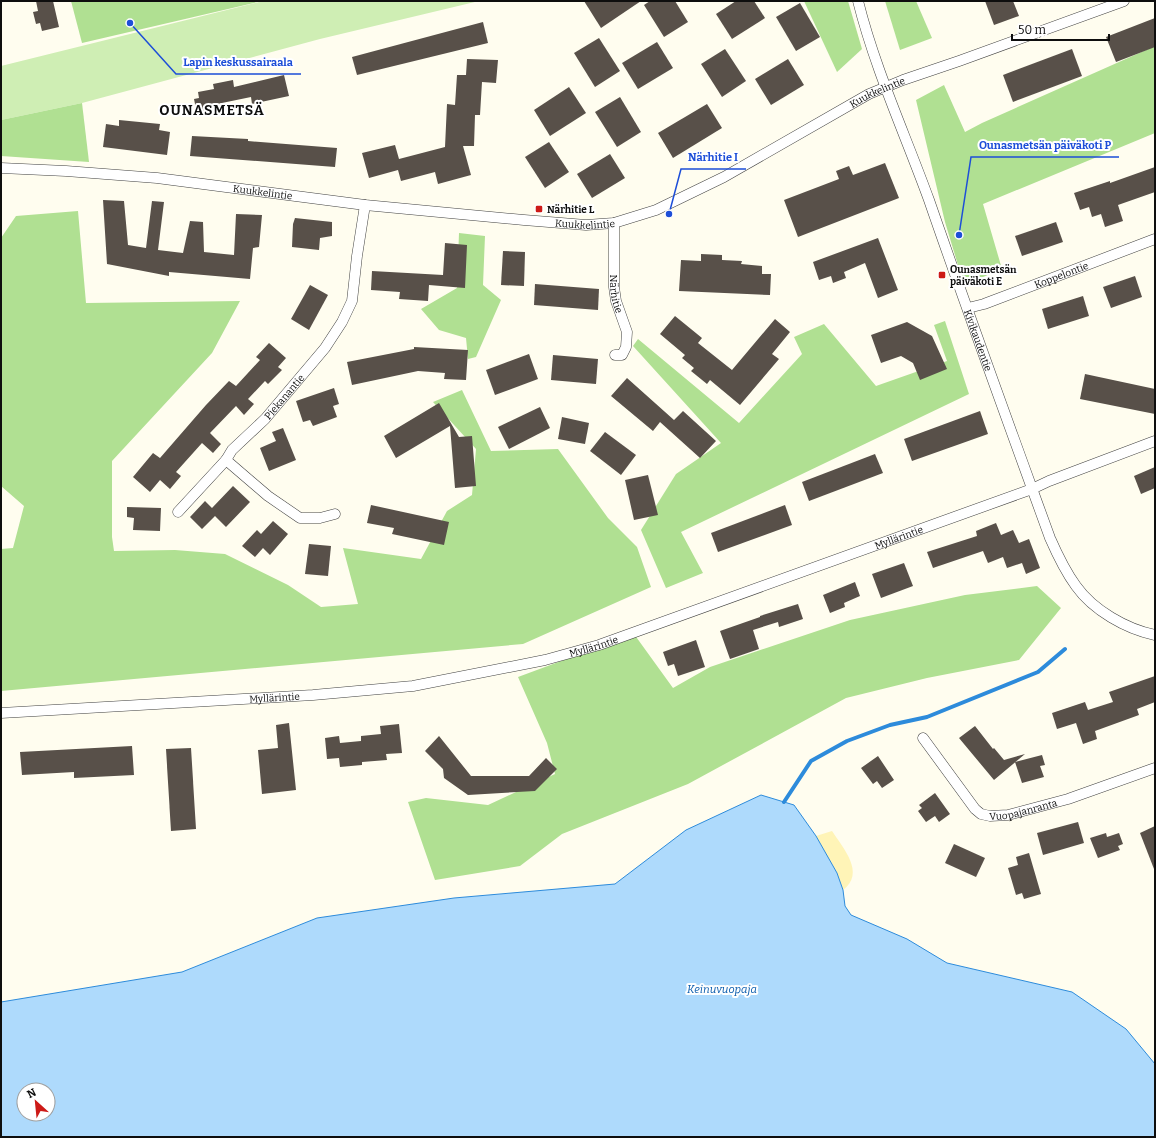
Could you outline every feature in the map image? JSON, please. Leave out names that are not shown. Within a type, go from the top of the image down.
[{"type":"street","name":"Kivikaudentie","points":[[858,1],[886,86],[968,308],[1032,489],[1050,538],[1060,560],[1076,587],[1091,602],[1104,612],[1134,629],[1155,635]]},
{"type":"street","name":"Kuukkelintie","points":[[1,168],[157,178],[365,205],[524,220],[586,225],[614,223],[656,210],[724,177],[869,94],[886,86],[1124,1]]},
{"type":"street","name":"Piekanantie","points":[[178,512],[226,460],[232,450],[265,419],[325,348],[342,322],[352,301],[365,205]]},
{"type":"street","name":"Närhitie","points":[[614,223],[614,287],[616,301],[627,332],[626,346],[622,355],[615,355]]},
{"type":"street","name":"Koppelontie","points":[[968,308],[992,301],[1155,239]]},
{"type":"street","name":"Myllärintie","points":[[1,713],[313,695],[414,686],[545,660],[599,645],[1032,489],[1049,481],[1155,442]]},
{"type":"street","points":[[226,460],[268,496],[300,518],[320,518],[335,514]]},
{"type":"street","name":"Vuopajanranta","points":[[923,738],[975,810],[981,814],[990,816],[1008,815],[1068,799],[1155,768]]},
{"type":"green space","points":[[71,1],[262,1],[82,43]]},
{"type":"green space","points":[[263,1],[479,1],[320,39],[82,103],[1,120],[1,66]]},
{"type":"green space","points":[[804,1],[848,1],[862,49],[837,72]]},
{"type":"green space","points":[[885,1],[916,1],[932,38],[900,50]]},
{"type":"green space","points":[[1155,46],[1155,133],[983,204],[1002,269],[964,285],[945,222],[916,100],[944,85],[965,132]]},
{"type":"green space","points":[[82,103],[89,162],[1,156],[1,120]]},
{"type":"green space","points":[[78,211],[86,303],[240,301],[212,353],[112,461],[112,537],[114,551],[175,550],[225,554],[288,585],[321,607],[358,604],[343,548],[421,559],[447,511],[472,495],[476,449],[433,402],[462,390],[491,451],[558,449],[608,518],[637,547],[651,587],[523,644],[1,691],[1,549],[13,548],[24,506],[1,486],[1,238],[16,216]]},
{"type":"green space","points":[[459,233],[485,236],[483,285],[501,300],[476,357],[468,359],[466,338],[439,330],[421,309],[457,288]]},
{"type":"green space","points":[[945,321],[969,394],[681,532],[703,573],[666,588],[641,530],[676,474],[721,443],[633,346],[638,339],[739,423],[802,354],[794,337],[824,324],[876,386],[947,361],[934,325]]},
{"type":"green space","points":[[1037,586],[1061,608],[1019,660],[927,678],[846,698],[688,784],[562,834],[520,866],[435,880],[408,802],[426,798],[488,805],[555,774],[547,743],[518,677],[634,634],[673,688],[710,667],[850,620],[965,595]]},
{"type":"sand","points":[[832,831],[850,860],[853,868],[853,876],[850,883],[843,890],[837,873],[816,836]]},
{"type":"water","name":"Keinuvuopaja","points":[[761,795],[794,805],[816,836],[837,873],[843,890],[845,906],[851,915],[907,939],[947,963],[1072,992],[1126,1029],[1155,1064],[1155,1137],[1,1137],[1,1002],[182,972],[317,918],[454,898],[615,884],[686,830]]},
{"type":"building","points":[[36,1],[53,1],[59,27],[42,31],[40,23],[36,24],[33,12],[38,11]]},
{"type":"building","points":[[584,1],[641,1],[601,28]]},
{"type":"building","points":[[650,1],[675,1],[688,22],[664,37],[644,5]]},
{"type":"building","points":[[736,1],[754,1],[765,18],[732,39],[716,14]]},
{"type":"building","points":[[985,1],[1013,1],[1019,16],[994,25]]},
{"type":"building","points":[[800,3],[820,37],[796,51],[776,17]]},
{"type":"building","points":[[1155,18],[1155,47],[1116,62],[1106,37]]},
{"type":"building","points":[[483,22],[488,43],[357,75],[352,57]]},
{"type":"building","points":[[599,38],[620,71],[595,87],[574,53]]},
{"type":"building","points":[[657,42],[673,68],[638,89],[622,63]]},
{"type":"building","points":[[725,49],[746,81],[722,97],[701,64]]},
{"type":"building","points":[[1072,49],[1082,76],[1013,102],[1003,75]]},
{"type":"building","points":[[467,59],[498,60],[496,83],[482,82],[480,115],[475,115],[474,146],[463,146],[471,175],[438,184],[435,172],[401,181],[398,170],[369,178],[362,153],[395,145],[399,159],[445,147],[447,104],[455,105],[457,75],[466,75]]},
{"type":"building","points":[[788,59],[804,85],[771,105],[755,79]]},
{"type":"building","points":[[284,75],[289,96],[252,104],[251,97],[217,104],[218,109],[197,114],[194,99],[199,98],[198,92],[214,89],[213,84],[233,80],[234,87]]},
{"type":"building","points":[[569,87],[586,113],[550,136],[534,110]]},
{"type":"building","points":[[620,97],[641,132],[617,147],[595,112]]},
{"type":"building","points":[[707,104],[722,128],[673,158],[658,133]]},
{"type":"building","points":[[119,120],[160,124],[159,130],[170,132],[167,155],[103,147],[106,124],[119,126]]},
{"type":"building","points":[[192,136],[248,139],[248,141],[337,148],[335,167],[190,156]]},
{"type":"building","points":[[549,142],[569,172],[545,188],[525,157]]},
{"type":"building","points":[[610,154],[625,178],[592,198],[577,174]]},
{"type":"building","points":[[885,163],[899,198],[798,237],[784,200],[839,179],[836,171],[849,166],[853,175]]},
{"type":"building","points":[[1155,167],[1155,192],[1118,205],[1123,221],[1105,227],[1101,214],[1092,217],[1089,207],[1080,210],[1074,193],[1110,181],[1110,183]]},
{"type":"building","points":[[103,200],[124,201],[128,245],[146,248],[152,201],[164,202],[158,250],[183,253],[190,221],[203,222],[204,252],[234,255],[236,214],[262,215],[259,247],[253,248],[250,279],[169,272],[169,276],[107,264]]},
{"type":"building","points":[[295,218],[332,222],[332,236],[320,238],[319,250],[292,247],[293,224]]},
{"type":"building","points":[[1056,222],[1063,242],[1022,256],[1015,236]]},
{"type":"building","points":[[878,238],[898,290],[878,298],[865,263],[844,272],[846,278],[833,283],[831,276],[819,280],[813,262]]},
{"type":"building","points":[[445,243],[467,245],[465,288],[429,285],[428,301],[399,299],[400,292],[371,290],[372,271],[443,275]]},
{"type":"building","points":[[503,251],[525,252],[524,286],[501,285]]},
{"type":"building","points":[[701,254],[722,255],[722,260],[742,261],[741,264],[762,266],[762,274],[771,274],[770,295],[679,291],[681,260],[701,261]]},
{"type":"building","points":[[1135,276],[1142,297],[1111,308],[1103,287]]},
{"type":"building","points":[[535,284],[599,289],[598,310],[534,305]]},
{"type":"building","points":[[310,285],[328,295],[309,330],[291,319]]},
{"type":"building","points":[[1083,296],[1089,316],[1048,329],[1042,309]]},
{"type":"building","points":[[675,316],[702,338],[698,343],[732,370],[775,319],[790,332],[772,354],[779,359],[740,405],[710,380],[707,384],[691,371],[694,368],[682,358],[685,355],[660,334]]},
{"type":"building","points":[[907,322],[932,336],[947,369],[920,380],[913,363],[901,356],[881,363],[871,335]]},
{"type":"building","points":[[269,343],[286,358],[278,367],[282,370],[268,384],[265,381],[248,399],[254,404],[244,415],[236,406],[210,433],[221,444],[213,453],[202,443],[176,472],[181,476],[170,489],[160,480],[150,492],[133,477],[153,453],[160,458],[229,381],[236,386],[260,360],[256,357]]},
{"type":"building","points":[[414,347],[468,350],[466,380],[444,379],[445,373],[418,371],[352,385],[347,362],[414,349]]},
{"type":"building","points":[[529,354],[538,379],[495,395],[486,370]]},
{"type":"building","points":[[553,355],[598,359],[596,384],[551,380]]},
{"type":"building","points":[[1085,374],[1155,389],[1155,414],[1080,399]]},
{"type":"building","points":[[627,378],[674,420],[683,411],[716,441],[700,458],[660,422],[653,431],[611,396]]},
{"type":"building","points":[[334,388],[339,404],[333,406],[337,417],[313,426],[310,420],[303,422],[296,401]]},
{"type":"building","points":[[439,403],[459,437],[472,436],[476,486],[455,488],[450,426],[396,458],[384,436]]},
{"type":"building","points":[[540,407],[550,428],[509,449],[498,427]]},
{"type":"building","points":[[980,411],[988,434],[912,461],[904,439]]},
{"type":"building","points":[[562,417],[589,423],[585,444],[558,439]]},
{"type":"building","points":[[283,428],[296,460],[269,471],[260,448],[276,441],[272,432]]},
{"type":"building","points":[[605,432],[636,455],[621,475],[590,451]]},
{"type":"building","points":[[875,454],[883,473],[809,501],[802,482]]},
{"type":"building","points":[[1155,467],[1155,488],[1141,494],[1134,476]]},
{"type":"building","points":[[648,475],[658,515],[634,520],[625,480]]},
{"type":"building","points":[[233,486],[250,502],[226,527],[215,516],[202,529],[190,517],[205,501],[212,508]]},
{"type":"building","points":[[371,505],[449,522],[444,545],[392,534],[394,528],[367,523]]},
{"type":"building","points":[[785,505],[792,525],[718,552],[711,533]]},
{"type":"building","points":[[127,507],[161,508],[160,531],[133,530],[134,518],[127,517]]},
{"type":"building","points":[[273,521],[288,534],[270,555],[263,548],[255,557],[242,546],[257,530],[261,534]]},
{"type":"building","points":[[996,523],[1001,535],[1013,530],[1019,543],[1029,539],[1040,568],[1026,574],[1022,563],[1007,568],[1003,557],[988,563],[983,551],[933,568],[927,552],[977,536],[976,531]]},
{"type":"building","points":[[309,544],[331,546],[328,576],[305,574]]},
{"type":"building","points":[[904,563],[913,586],[881,598],[872,574]]},
{"type":"building","points":[[855,582],[860,596],[844,603],[845,607],[830,613],[823,595]]},
{"type":"building","points":[[798,604],[803,619],[779,627],[778,622],[753,630],[759,649],[730,659],[720,631]]},
{"type":"building","points":[[696,640],[705,667],[678,676],[674,664],[668,666],[663,652]]},
{"type":"building","points":[[1155,676],[1155,702],[1137,709],[1139,715],[1095,731],[1097,739],[1083,744],[1076,723],[1057,729],[1052,713],[1085,702],[1088,710],[1113,702],[1109,692]]},
{"type":"building","points":[[289,723],[296,790],[262,794],[258,750],[278,748],[276,725]]},
{"type":"building","points":[[399,724],[402,753],[386,754],[387,760],[362,762],[362,765],[340,767],[339,758],[327,759],[325,738],[339,736],[340,743],[361,741],[361,736],[381,734],[380,726]]},
{"type":"building","points":[[975,726],[993,749],[994,748],[1004,760],[1025,754],[994,780],[959,738]]},
{"type":"building","points":[[439,736],[471,776],[529,776],[546,758],[557,769],[535,791],[468,795],[444,778],[443,769],[425,751]]},
{"type":"building","points":[[132,746],[134,775],[74,778],[74,772],[22,775],[20,752]]},
{"type":"building","points":[[191,748],[196,829],[171,831],[166,749]]},
{"type":"building","points":[[1042,755],[1045,765],[1040,766],[1044,777],[1022,783],[1015,762]]},
{"type":"building","points":[[878,756],[894,780],[882,788],[877,781],[873,784],[861,768]]},
{"type":"building","points":[[935,793],[950,814],[939,822],[935,816],[926,822],[918,811],[922,808],[919,805]]},
{"type":"building","points":[[1078,822],[1084,843],[1043,855],[1037,833]]},
{"type":"building","points":[[1155,826],[1155,869],[1154,869],[1140,833]]},
{"type":"building","points":[[1106,833],[1107,837],[1119,833],[1123,844],[1118,846],[1120,850],[1098,858],[1090,838]]},
{"type":"building","points":[[954,844],[985,858],[976,877],[945,863]]},
{"type":"building","points":[[1029,853],[1041,894],[1024,899],[1022,893],[1016,895],[1008,868],[1018,865],[1016,857]]},
{"type":"waterway","points":[[784,802],[811,761],[847,741],[890,725],[927,717],[1038,672],[1065,649]]},
{"type":"place","name":"Lapin keskussairaala","points":[[130,23]]},
{"type":"place","name":"Närhitie L","points":[[539,209]]},
{"type":"place","name":"Närhitie I","points":[[669,214]]},
{"type":"place","name":"Ounasmetsän päiväkoti P","points":[[959,235]]},
{"type":"place","name":"Ounasmetsän päiväkoti E","points":[[942,275]]},
{"type":"district","name":"OUNASMETSÄ","points":[[212,110]]}]
